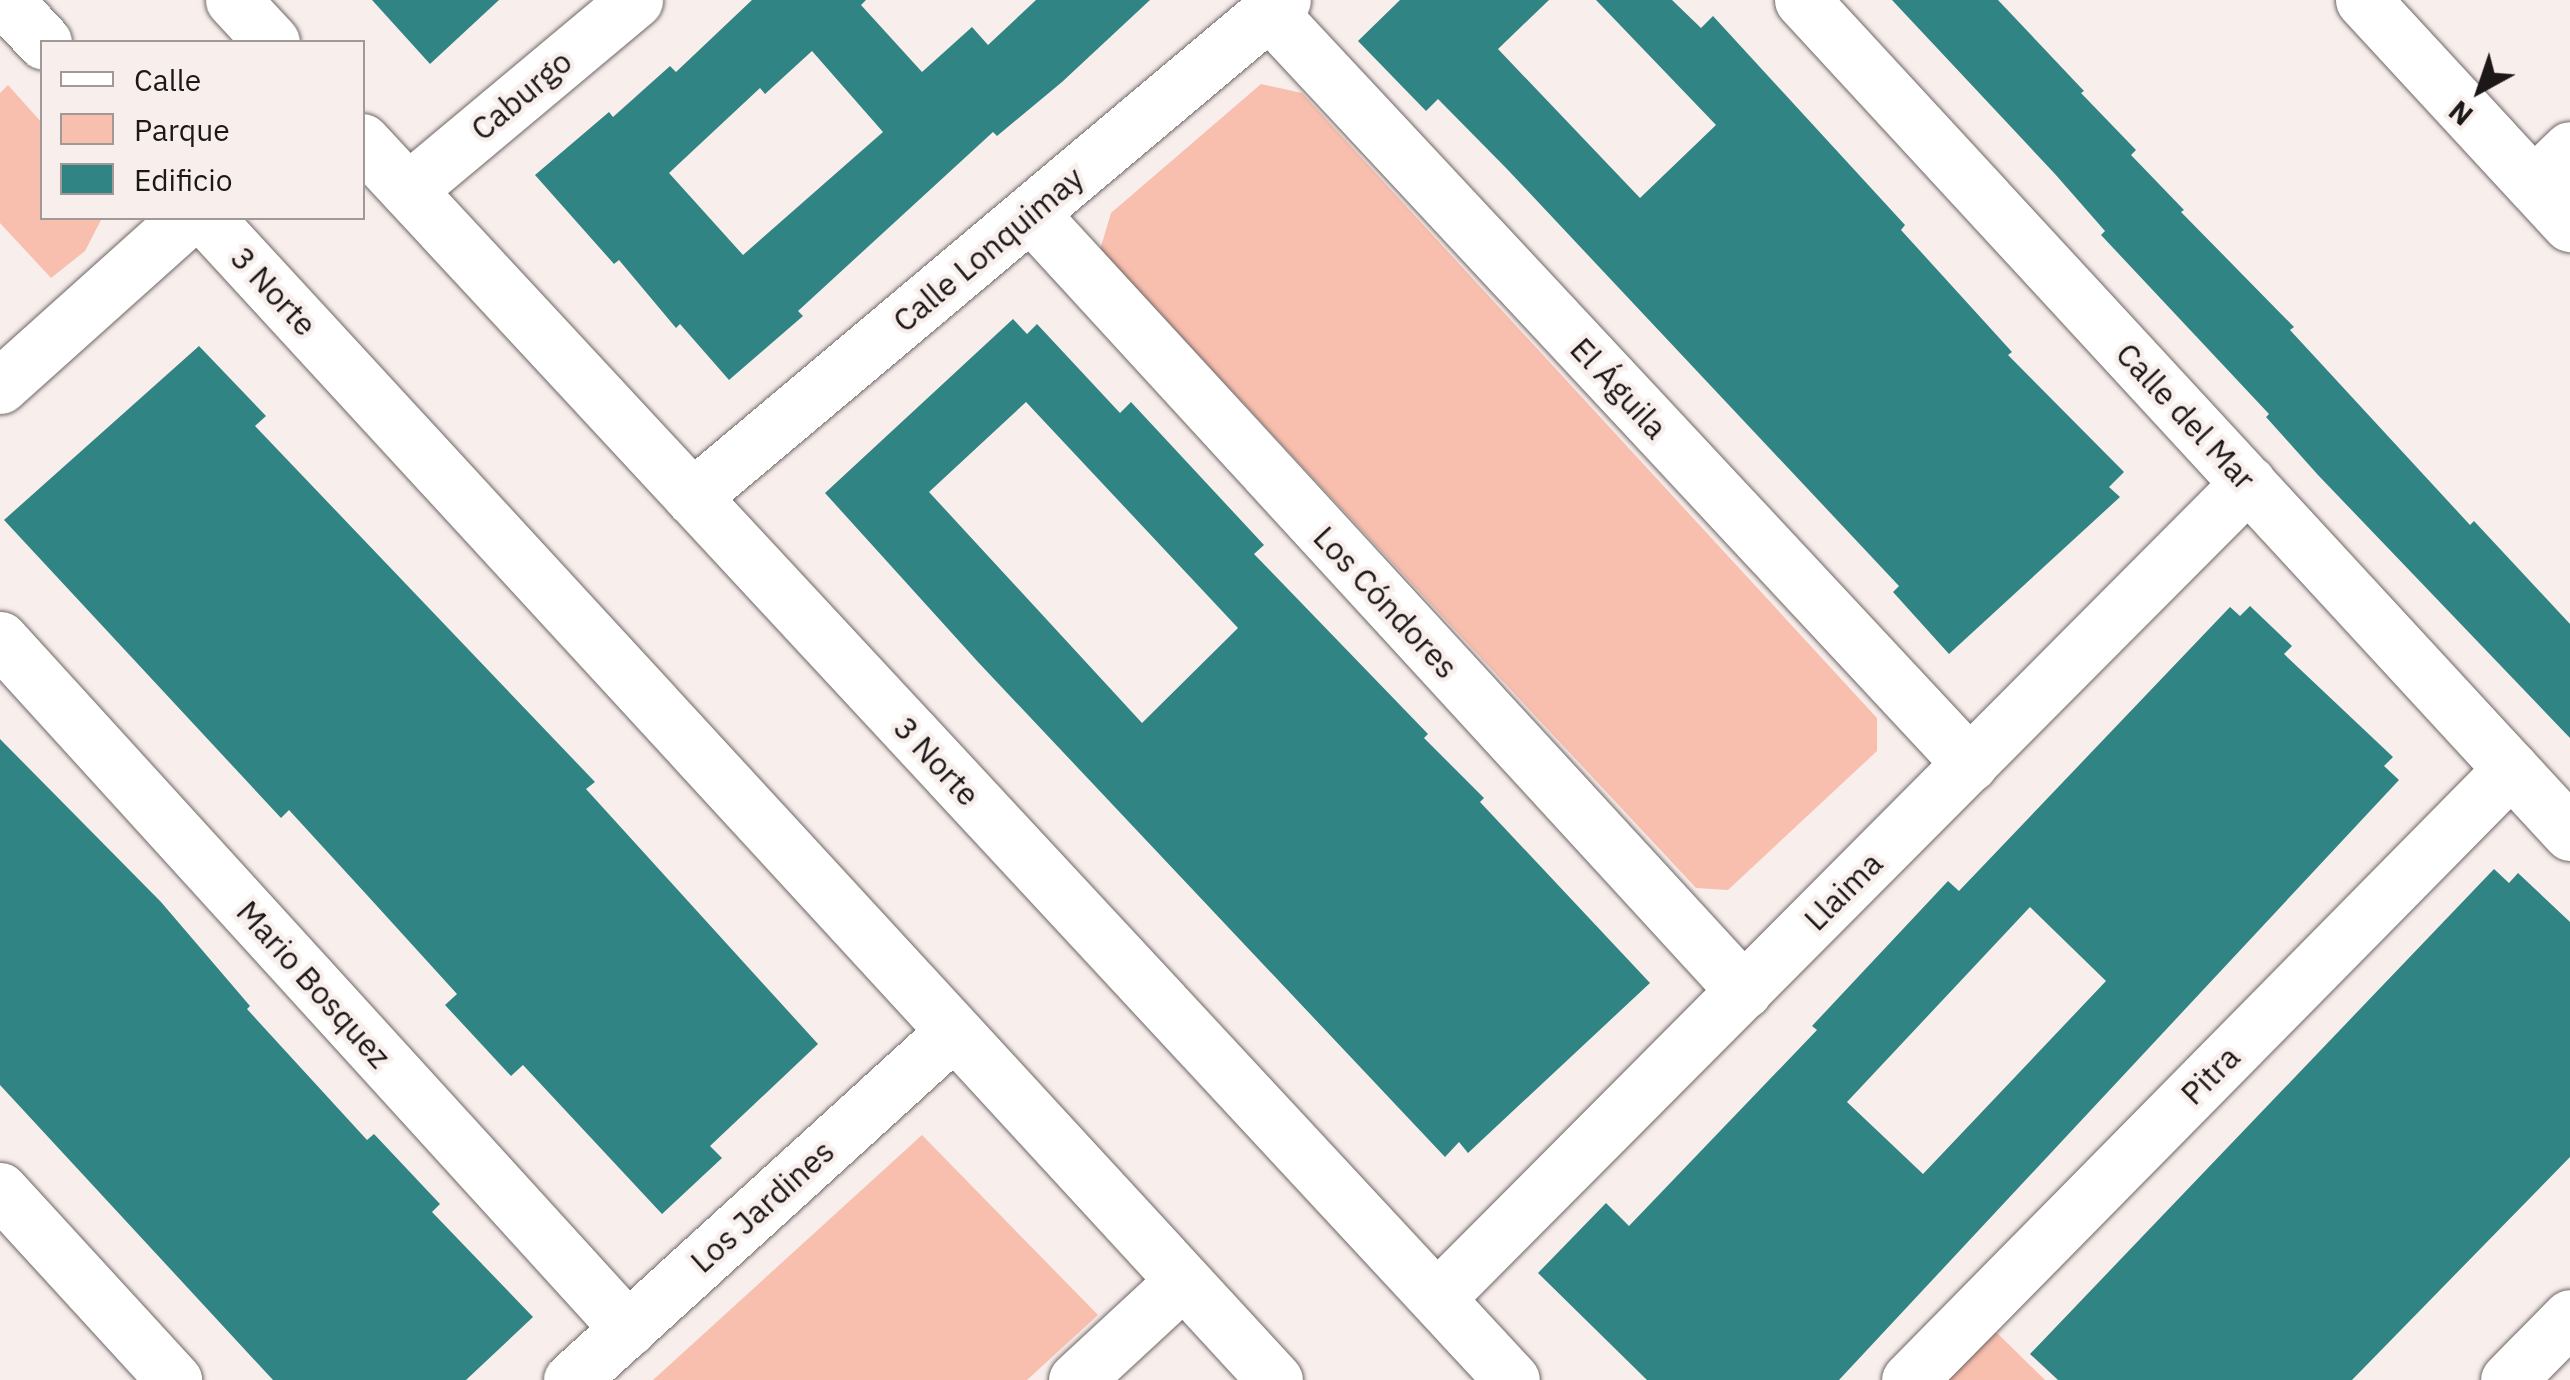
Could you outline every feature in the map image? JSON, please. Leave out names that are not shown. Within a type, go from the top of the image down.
[{"type":"street","points":[[5,0],[42,40]]},
{"type":"street","points":[[233,0],[270,40]]},
{"type":"street","name":"Caburgo","points":[[408,190],[634,0]]},
{"type":"street","name":"Calle del Mar","points":[[1802,0],[2570,833]]},
{"type":"street","points":[[2363,0],[2552,167],[2570,224]]},
{"type":"street","name":"Calle Lonquimay","points":[[692,496],[1276,6]]},
{"type":"street","name":"El Águila","points":[[1276,6],[1970,764]]},
{"type":"street","name":"3 Norte","points":[[365,144],[1512,1380]]},
{"type":"street","name":"Los Cóndores","points":[[1030,213],[1744,990]]},
{"type":"street","points":[[0,386],[184,220]]},
{"type":"street","name":"3 Norte","points":[[208,220],[1275,1380]]},
{"type":"street","name":"Llaima","points":[[1437,1298],[2248,484]]},
{"type":"street","name":"Mario Bosquez","points":[[0,639],[628,1329]]},
{"type":"street","name":"Pitra","points":[[1910,1380],[2511,770]]},
{"type":"street","name":"Los Jardines","points":[[571,1380],[953,1032]]},
{"type":"street","points":[[0,1190],[174,1380]]},
{"type":"street","points":[[1076,1380],[1183,1281]]},
{"type":"street","points":[[2526,1374],[2570,1317]]},
{"type":"green space","points":[[1261,84],[1302,93],[1877,718],[1877,751],[1728,890],[1696,888],[1100,250],[1111,213]]},
{"type":"green space","points":[[8,85],[40,121],[40,220],[101,220],[85,251],[51,278],[0,223],[0,93]]},
{"type":"green space","points":[[922,1135],[1098,1315],[1027,1380],[653,1380]]},
{"type":"green space","points":[[1995,1331],[2045,1380],[1946,1380]]},
{"type":"building","points":[[372,0],[499,0],[430,64]]},
{"type":"building","points":[[752,0],[866,0],[861,5],[922,72],[972,27],[988,45],[1036,0],[1150,0],[1062,82],[997,136],[993,132],[798,311],[803,316],[729,380],[680,324],[676,328],[619,260],[614,264],[535,175],[609,112],[613,117],[670,66],[676,72]],"holes":[[[812,51],[883,132],[743,255],[669,173],[760,88],[765,94]]]},
{"type":"building","points":[[1400,0],[1549,0],[1498,49],[1640,198],[1716,125],[1596,0],[1672,0],[1701,28],[1713,16],[1905,225],[1901,230],[2012,352],[2008,355],[2124,472],[2109,487],[2120,497],[1949,654],[1893,592],[1899,586],[1507,169],[1438,99],[1426,111],[1358,41]]},
{"type":"building","points":[[1892,0],[1998,0],[2084,91],[2081,93],[2136,150],[2131,155],[2184,210],[2181,212],[2294,327],[2290,330],[2470,525],[2474,521],[2570,624],[2570,738],[2318,475],[2266,417],[2269,414],[2101,235],[2105,231],[2055,174]]},
{"type":"building","points":[[1013,319],[1027,334],[1037,324],[1120,413],[1131,402],[1264,545],[1254,554],[1428,734],[1424,738],[1484,798],[1480,802],[1650,983],[1468,1153],[1459,1142],[1445,1157],[978,662],[825,493]],"holes":[[[1026,402],[1238,628],[1142,723],[929,492]]]},
{"type":"building","points":[[199,346],[266,416],[255,426],[595,782],[586,789],[818,1044],[710,1146],[722,1158],[662,1214],[523,1065],[511,1076],[445,1005],[457,994],[366,894],[289,810],[281,818],[4,520]]},
{"type":"building","points":[[2250,606],[2292,646],[2284,654],[2393,757],[2384,766],[2399,780],[1839,1380],[1647,1380],[1538,1273],[1606,1203],[1629,1226],[1817,1030],[1812,1026],[1948,881],[1959,891],[2230,607],[2240,616]],"holes":[[[2030,907],[2106,981],[1923,1174],[1847,1102]]]},
{"type":"building","points":[[0,739],[161,902],[250,1006],[247,1009],[367,1140],[374,1134],[440,1204],[432,1212],[533,1317],[466,1380],[273,1380],[0,1085]]},
{"type":"building","points":[[2494,869],[2509,883],[2518,873],[2570,922],[2570,1157],[2352,1380],[2058,1380],[2030,1354]]}]
